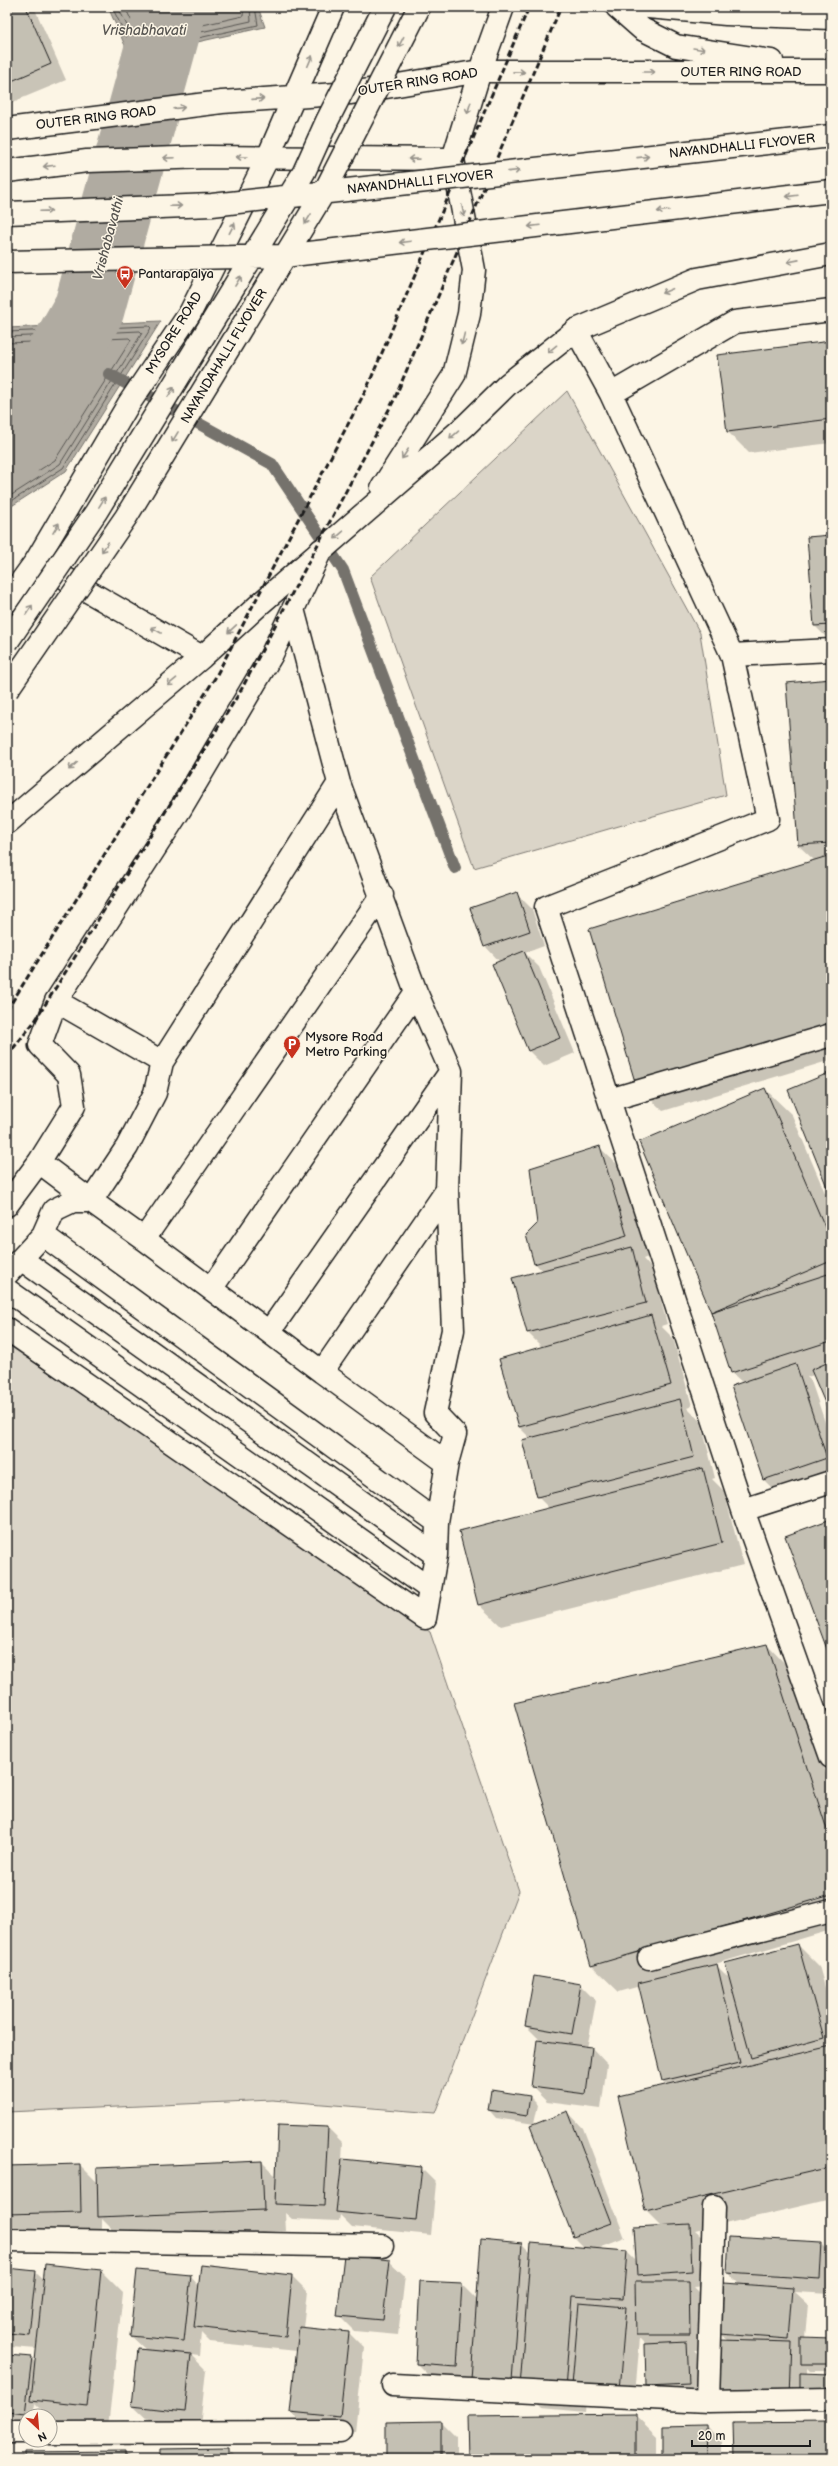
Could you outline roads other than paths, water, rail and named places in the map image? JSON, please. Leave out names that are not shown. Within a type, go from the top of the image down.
[{"type":"main road","name":"MYSORE ROAD","points":[[7,601],[36,561],[128,405],[190,313],[268,157],[334,7]]},
{"type":"main road","name":"NAYANDAHALLI FLYOVER","points":[[7,642],[100,505],[304,172],[327,121],[385,7]]},
{"type":"main road","name":"NAYANDAHALLI FLYOVER","points":[[7,690],[126,517],[327,187],[419,7]]},
{"type":"main road","points":[[369,509],[454,375],[469,314],[474,270],[453,159],[480,71],[503,7]]},
{"type":"main road","points":[[616,7],[642,29],[676,46],[831,71]]},
{"type":"main road","points":[[648,7],[726,14],[831,18]]},
{"type":"main road","name":"OUTER RING ROAD","points":[[7,129],[222,102],[351,93],[480,71],[831,71]]},
{"type":"main road","name":"NAYANDHALLI FLYOVER","points":[[7,213],[212,205],[831,136]]},
{"type":"main road","points":[[7,171],[87,161],[208,157],[453,159]]},
{"type":"main road","points":[[7,262],[284,256],[831,191]]},
{"type":"main road","points":[[7,823],[202,657],[321,550],[464,426],[508,384],[576,330],[697,279],[831,254]]},
{"type":"main road","points":[[611,394],[735,322],[831,310]]},
{"type":"main road","points":[[576,330],[611,394],[732,655],[768,819],[546,907],[742,1510],[831,1757]]},
{"type":"main road","points":[[7,1205],[39,1162],[74,1106],[69,1075],[40,1045],[56,1001],[180,808],[271,656],[321,550]]},
{"type":"main road","points":[[36,561],[202,657]]},
{"type":"main road","points":[[7,1329],[425,1618],[436,1555],[437,1522],[447,1463],[455,1434],[436,1413],[453,1330],[447,1190],[451,1071],[416,992],[382,896],[339,783],[294,609]]},
{"type":"main road","points":[[732,655],[831,650]]},
{"type":"main road","points":[[91,1201],[127,1146],[155,1093],[162,1062],[339,783]]},
{"type":"main road","points":[[144,1239],[382,896]]},
{"type":"main road","points":[[211,1289],[416,992]]},
{"type":"main road","points":[[56,1001],[162,1062]]},
{"type":"main road","points":[[609,1100],[831,1035]]},
{"type":"main road","points":[[269,1332],[451,1071]]},
{"type":"main road","points":[[39,1162],[447,1463]]},
{"type":"main road","points":[[322,1372],[447,1190]]},
{"type":"main road","points":[[91,1201],[73,1202],[54,1210],[43,1235],[14,1267],[436,1555]]},
{"type":"main road","points":[[43,1235],[437,1522]]},
{"type":"main road","points":[[7,1290],[430,1589]]},
{"type":"main road","points":[[742,1510],[831,1482]]},
{"type":"main road","points":[[649,1958],[831,1911]]},
{"type":"main road","points":[[708,2401],[714,2208]]},
{"type":"main road","points":[[7,2240],[382,2246]]},
{"type":"main road","points":[[393,2385],[708,2401],[831,2399]]},
{"type":"main road","points":[[7,2432],[18,2432]]},
{"type":"main road","points":[[58,2433],[340,2432]]},
{"type":"water","name":"Vrishabhavati","points":[[108,7],[258,7],[265,27],[130,57]]},
{"type":"water","points":[[161,321],[66,471],[7,509],[7,328]]},
{"type":"waterway","name":"Vrishabavathi","points":[[7,454],[89,309],[171,9],[170,7]]},
{"type":"waterway","points":[[109,374],[272,464],[343,570],[455,868]]},
{"type":"railway","points":[[7,1010],[215,678],[367,388],[529,7]]},
{"type":"railway","points":[[7,1056],[35,1021],[240,692],[394,400],[561,7]]},
{"type":"place","name":"Pantarapalya","points":[[125,289]]},
{"type":"place","name":"Mysore Road Metro Parking","points":[[292,1059]]}]
